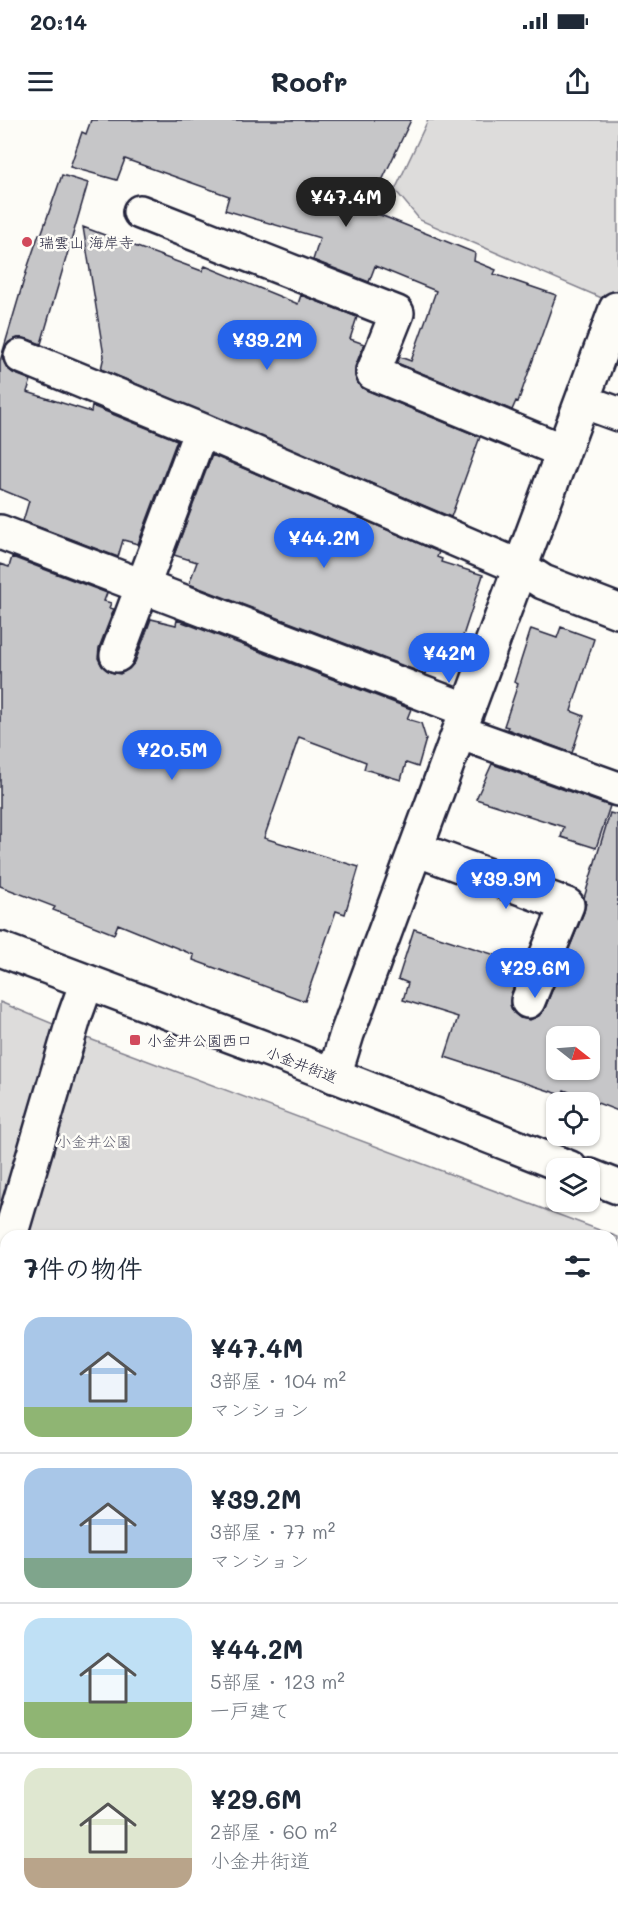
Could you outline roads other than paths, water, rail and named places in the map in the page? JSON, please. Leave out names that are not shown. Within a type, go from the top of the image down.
[{"type":"street","points":[[140,212],[397,314],[373,373],[563,451]]},
{"type":"street","points":[[334,1076],[347,1034],[616,309]]},
{"type":"street","points":[[21,356],[201,430],[520,567],[543,582],[618,611]]},
{"type":"street","points":[[582,401],[618,414]]},
{"type":"street","points":[[117,655],[201,430]]},
{"type":"street","points":[[0,532],[142,586],[618,789]]},
{"type":"street","points":[[416,849],[567,905],[528,1001]]},
{"type":"street","name":"小金井街道","points":[[0,949],[546,1159]]},
{"type":"street","points":[[12,1230],[74,1018],[87,982]]},
{"type":"street","points":[[600,1180],[618,1187]]},
{"type":"place","name":"瑞雲山 海岸寺","points":[[27,242]]},
{"type":"place","name":"小金井公園西口","points":[[135,1040]]},
{"type":"park label","name":"小金井公園","points":[[94,1141]]}]
